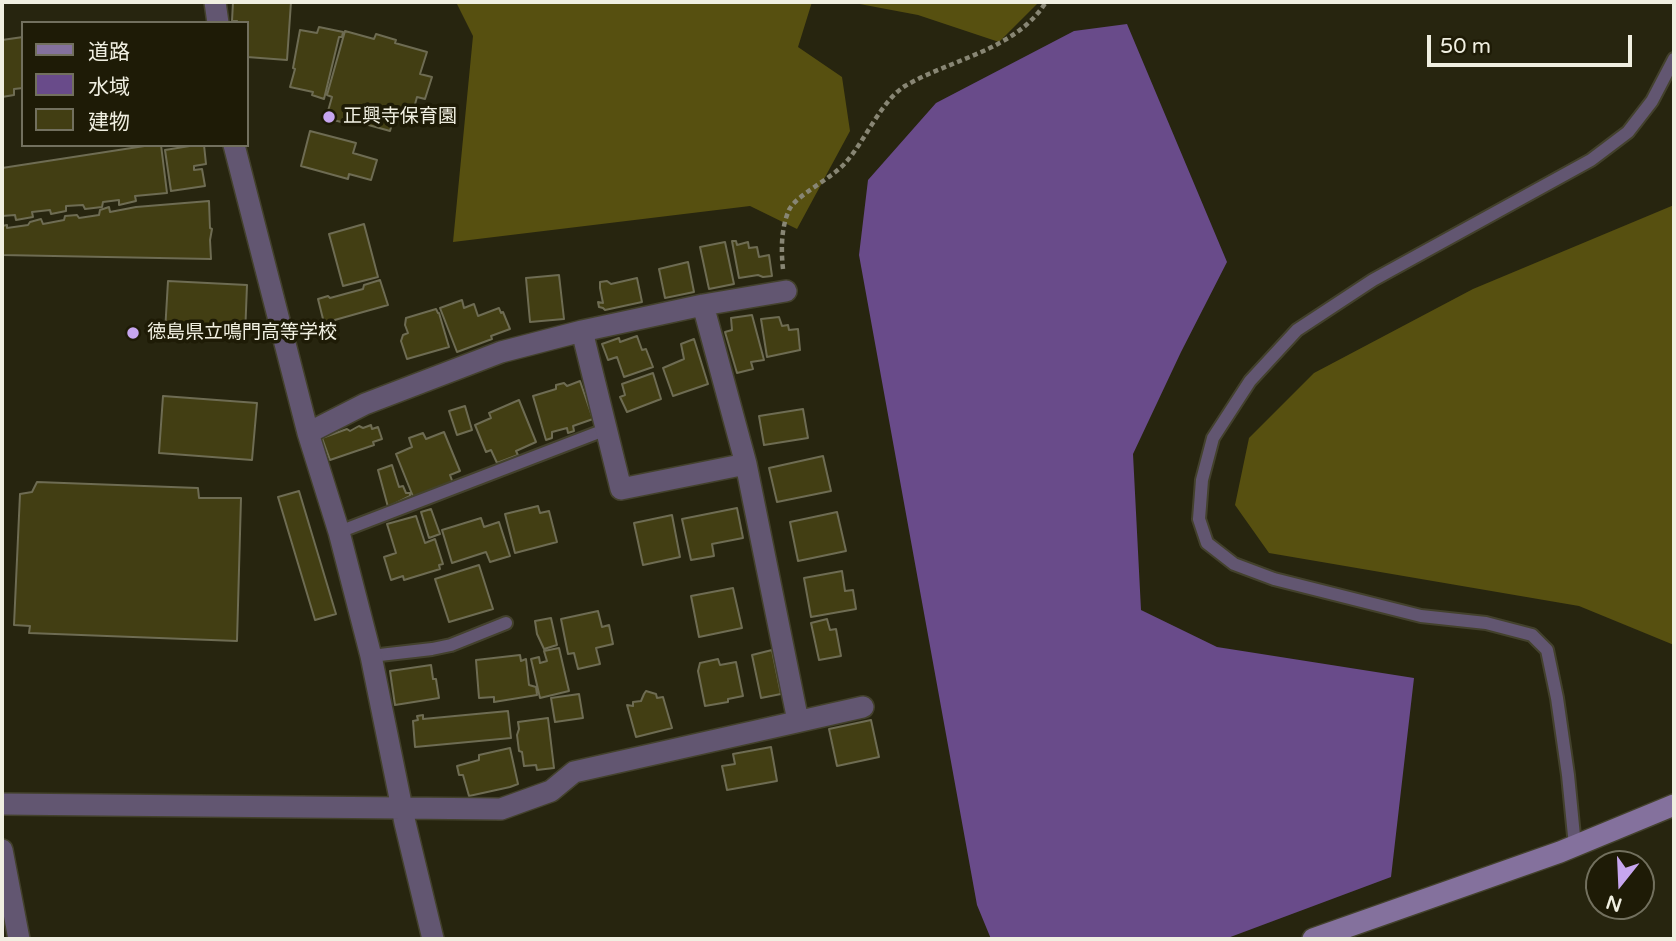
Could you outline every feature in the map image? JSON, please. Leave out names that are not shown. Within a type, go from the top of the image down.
[{"type":"street","points":[[215,2],[218,21]]},
{"type":"street","points":[[235,147],[308,433],[371,656],[402,809],[433,939]]},
{"type":"street","points":[[308,433],[365,404],[501,352],[703,305],[786,291]]},
{"type":"street","points":[[703,305],[746,464],[798,721]]},
{"type":"street","points":[[582,331],[621,489],[746,464]]},
{"type":"street","points":[[2,804],[501,809],[551,791],[574,772],[863,707]]},
{"type":"street","points":[[1327,937],[1575,846],[1674,805]]},
{"type":"street","points":[[2,850],[19,939]]},
{"type":"lane","points":[[1575,846],[1557,698],[1547,650],[1532,635],[1486,623],[1421,616],[1274,579],[1234,564],[1207,543],[1199,519],[1202,480],[1213,438],[1250,382],[1297,330],[1373,280],[1591,160],[1628,132],[1652,102],[1674,59]]},
{"type":"lane","points":[[338,532],[607,429]]},
{"type":"lane","points":[[371,656],[451,645],[506,622]]},
{"type":"path","points":[[786,291],[781,251],[789,210],[795,202],[846,162],[902,88],[985,50],[1024,28],[1046,2]]},
{"type":"shaded area","points":[[456,2],[812,2],[798,47],[842,77],[850,131],[797,229],[750,206],[453,242],[473,36]]},
{"type":"shaded area","points":[[849,2],[1039,2],[999,42],[918,15]]},
{"type":"shaded area","points":[[1674,205],[1674,645],[1579,606],[1269,553],[1235,505],[1249,438],[1314,373],[1473,289]]},
{"type":"water","points":[[1127,24],[1227,262],[1133,454],[1141,610],[1217,647],[1414,678],[1391,877],[1225,939],[991,939],[977,905],[859,255],[868,180],[936,103],[1074,31]]},
{"type":"building","points":[[233,2],[291,2],[287,60],[248,57],[248,21],[232,21]]},
{"type":"building","points":[[319,27],[343,32],[342,37],[339,37],[324,99],[312,95],[313,92],[290,87],[300,30],[317,33]]},
{"type":"building","points":[[345,31],[374,39],[376,34],[396,40],[395,43],[427,52],[420,74],[432,77],[425,99],[417,97],[411,119],[395,114],[390,131],[347,119],[345,123],[326,118],[332,97],[327,95]]},
{"type":"building","points":[[21,37],[21,88],[14,89],[14,95],[2,97],[2,40]]},
{"type":"building","points":[[310,131],[356,143],[353,153],[377,160],[371,180],[349,174],[348,179],[301,166]]},
{"type":"building","points":[[138,147],[161,147],[167,193],[135,196],[136,201],[119,205],[119,200],[103,202],[102,207],[85,209],[83,205],[66,206],[66,211],[51,214],[50,210],[32,212],[33,217],[16,220],[15,215],[2,216],[2,168]]},
{"type":"building","points":[[204,147],[206,164],[194,166],[194,170],[202,169],[205,186],[171,191],[165,150]]},
{"type":"building","points":[[209,201],[211,259],[2,255],[2,226],[7,225],[7,228],[28,225],[41,219],[43,224],[64,220],[65,216],[77,215],[79,218],[99,215],[100,210],[109,207],[110,212]]},
{"type":"building","points":[[364,224],[378,277],[343,286],[329,234]]},
{"type":"building","points":[[732,241],[736,241],[737,245],[748,242],[749,248],[757,247],[759,257],[769,255],[772,276],[739,278]]},
{"type":"building","points":[[725,242],[734,284],[709,289],[700,247]]},
{"type":"building","points":[[688,262],[694,292],[665,298],[659,269]]},
{"type":"building","points":[[559,275],[564,319],[530,322],[526,278]]},
{"type":"building","points":[[637,278],[642,302],[605,310],[599,307],[598,302],[603,303],[600,282],[607,281],[611,284]]},
{"type":"building","points":[[380,280],[388,305],[324,323],[318,299],[363,289],[364,285]]},
{"type":"building","points":[[168,281],[247,285],[245,336],[165,332]]},
{"type":"building","points":[[462,300],[464,308],[474,304],[478,316],[499,308],[510,329],[457,352],[440,308]]},
{"type":"building","points":[[436,309],[449,347],[407,359],[401,341],[403,335],[408,333],[406,318]]},
{"type":"building","points":[[752,315],[764,360],[751,362],[753,369],[737,373],[725,332],[732,330],[731,318]]},
{"type":"building","points":[[779,317],[782,326],[788,325],[789,330],[798,329],[800,350],[767,357],[761,319]]},
{"type":"building","points":[[637,336],[653,367],[624,377],[617,357],[608,360],[602,344]]},
{"type":"building","points":[[694,339],[708,384],[673,396],[663,368],[684,359],[681,344]]},
{"type":"building","points":[[653,373],[661,399],[627,412],[620,397],[625,395],[622,384]]},
{"type":"building","points":[[580,381],[593,419],[573,426],[574,431],[568,433],[567,428],[552,432],[552,438],[546,440],[533,396],[556,389],[556,385],[564,383],[567,386]]},
{"type":"building","points":[[163,396],[257,403],[252,460],[159,453]]},
{"type":"building","points":[[519,400],[536,442],[516,451],[518,455],[497,463],[491,450],[486,452],[475,425],[491,418],[489,413]]},
{"type":"building","points":[[465,406],[472,430],[457,435],[449,411]]},
{"type":"building","points":[[803,409],[808,438],[764,445],[759,416]]},
{"type":"building","points":[[371,425],[372,429],[378,427],[382,439],[373,442],[374,445],[330,460],[322,438],[347,429],[350,431],[359,426],[363,428]]},
{"type":"building","points":[[444,432],[460,471],[450,475],[453,483],[414,499],[396,454],[412,447],[409,438],[423,433],[426,439]]},
{"type":"building","points":[[823,456],[831,491],[777,502],[769,468]]},
{"type":"building","points":[[392,465],[399,487],[403,486],[410,496],[388,507],[378,470]]},
{"type":"building","points":[[37,482],[198,488],[199,498],[241,498],[237,641],[29,633],[30,626],[14,625],[20,494],[32,492]]},
{"type":"building","points":[[299,491],[336,614],[315,620],[278,497]]},
{"type":"building","points":[[538,506],[540,513],[549,511],[557,542],[515,553],[505,514]]},
{"type":"building","points":[[737,508],[743,538],[712,544],[714,556],[691,560],[682,519]]},
{"type":"building","points":[[431,509],[440,534],[429,538],[421,512]]},
{"type":"building","points":[[837,512],[846,551],[798,561],[790,522]]},
{"type":"building","points":[[672,515],[680,557],[643,565],[634,523]]},
{"type":"building","points":[[416,516],[425,543],[435,539],[443,564],[439,565],[440,569],[404,580],[403,576],[391,580],[384,557],[396,553],[387,524]]},
{"type":"building","points":[[481,518],[484,527],[499,522],[510,556],[490,562],[486,552],[452,563],[442,530]]},
{"type":"building","points":[[479,565],[493,609],[449,622],[435,579]]},
{"type":"building","points":[[842,571],[845,591],[853,590],[856,609],[811,617],[804,578]]},
{"type":"building","points":[[733,588],[742,628],[699,637],[691,596]]},
{"type":"building","points":[[598,611],[602,627],[609,625],[613,644],[596,648],[600,664],[578,669],[574,653],[568,654],[561,619]]},
{"type":"building","points":[[551,618],[557,645],[544,649],[535,621]]},
{"type":"building","points":[[827,619],[830,630],[836,629],[841,656],[819,660],[811,623]]},
{"type":"building","points":[[559,648],[569,691],[540,698],[531,659],[539,657],[540,663],[547,661],[544,651]]},
{"type":"building","points":[[772,650],[781,694],[761,698],[752,655]]},
{"type":"building","points":[[520,655],[521,661],[526,659],[529,685],[536,687],[537,695],[494,702],[494,697],[479,698],[476,660]]},
{"type":"building","points":[[718,659],[720,665],[736,662],[743,696],[705,706],[698,671],[700,663]]},
{"type":"building","points":[[431,665],[439,698],[395,705],[390,671]]},
{"type":"building","points":[[646,691],[656,694],[657,698],[663,697],[672,728],[636,737],[627,705],[633,706],[633,702],[641,701]]},
{"type":"building","points":[[579,694],[583,718],[555,722],[551,698]]},
{"type":"building","points":[[508,711],[511,738],[415,747],[413,721],[418,720],[417,716],[423,715],[423,719]]},
{"type":"building","points":[[548,718],[554,768],[537,770],[536,765],[524,766],[522,752],[519,751],[518,722]]},
{"type":"building","points":[[871,720],[879,757],[837,766],[829,729]]},
{"type":"building","points":[[771,747],[777,781],[727,790],[722,766],[735,764],[733,754]]},
{"type":"building","points":[[510,748],[518,784],[469,796],[463,775],[459,775],[457,766],[479,760],[479,755]]},
{"type":"place","name":"正興寺保育園","points":[[329,117]]},
{"type":"place","name":"徳島県立鳴門高等学校","points":[[133,333]]}]
